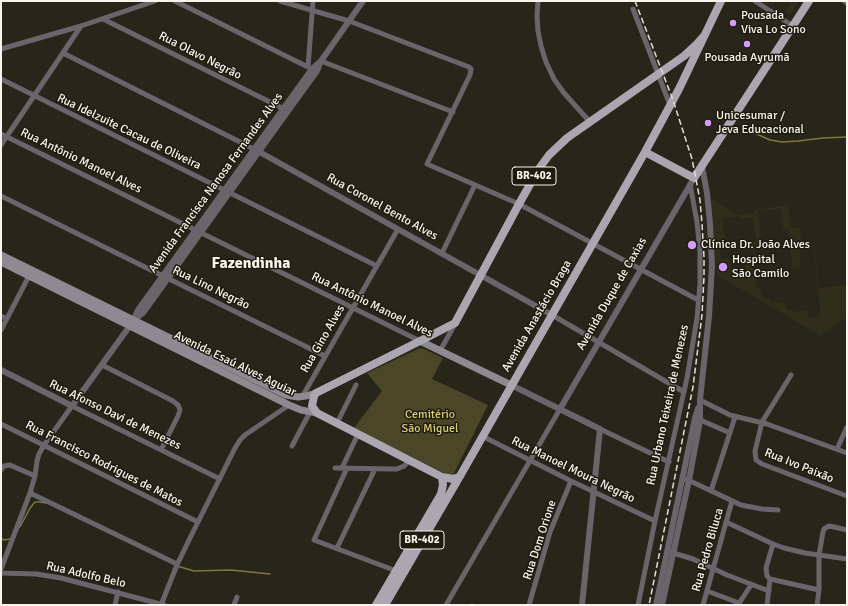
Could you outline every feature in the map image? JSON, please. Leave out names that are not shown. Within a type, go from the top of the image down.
[{"type":"main road","name":"Avenida Anastácio Braga","points":[[376,605],[400,572],[460,476],[552,316],[645,152],[670,105],[721,1]]},
{"type":"main road","name":"Avenida Duque de Caxias","points":[[692,181],[809,1]]},
{"type":"main road","name":"Avenida Anastácio Braga","points":[[660,73],[689,52],[704,36]]},
{"type":"main road","name":"BR-402","points":[[455,323],[538,170],[549,155],[562,142],[660,73]]},
{"type":"main road","points":[[645,152],[692,181]]},
{"type":"main road","name":"Avenida Esaú Alves Aguiar","points":[[1,254],[30,273]]},
{"type":"main road","name":"Avenida Esaú Alves Aguiar","points":[[1,262],[30,273],[211,362],[286,395],[302,397],[316,392]]},
{"type":"main road","points":[[314,412],[312,403],[316,392],[455,323]]},
{"type":"main road","name":"Rua Antônio Manoel Alves","points":[[420,341],[511,386]]},
{"type":"main road","name":"Avenida Esaú Alves Aguiar","points":[[211,362],[289,405],[301,410],[314,412],[442,477]]},
{"type":"main road","points":[[289,405],[302,397]]},
{"type":"main road","points":[[442,477],[453,479],[460,476]]},
{"type":"main road","name":"Avenida Anastácio Braga","points":[[385,605],[400,572],[441,494],[443,485],[442,477]]},
{"type":"street","points":[[1,48],[81,26],[155,1]]},
{"type":"street","points":[[175,1],[312,69],[313,1]]},
{"type":"street","points":[[280,1],[349,21],[467,66],[471,69],[470,75],[426,164],[519,204],[698,300]]},
{"type":"street","name":"Avenida Francisca Nanosa Fernandes Alves","points":[[1,569],[30,493],[35,476],[37,458],[44,445],[132,323],[143,313],[165,277],[286,110],[312,69],[321,61],[363,1]]},
{"type":"street","points":[[538,1],[538,31],[546,62],[554,79],[564,93],[590,122]]},
{"type":"street","points":[[755,1],[793,26]]},
{"type":"street","points":[[633,9],[660,73],[670,105]]},
{"type":"street","name":"Rua Olavo Negrão","points":[[103,19],[286,110]]},
{"type":"street","points":[[1,145],[81,26]]},
{"type":"street","name":"Rua Coronel Bento Alves","points":[[63,53],[257,150],[481,275],[684,392]]},
{"type":"street","points":[[321,61],[452,112]]},
{"type":"street","name":"Rua Idelzuite Cacau de Oliveira","points":[[1,79],[376,266]]},
{"type":"street","name":"Rua Antônio Manoel Alves","points":[[1,134],[420,341]]},
{"type":"street","name":"Rua Urbano Teixeira de Menezes","points":[[662,605],[671,552],[698,419],[709,322],[712,265],[707,193],[702,166]]},
{"type":"street","name":"Rua Urbano Teixeira de Menezes","points":[[638,605],[692,350],[700,271],[699,239],[692,181]]},
{"type":"street","name":"Avenida Duque de Caxias","points":[[446,605],[692,181]]},
{"type":"street","points":[[442,253],[475,185]]},
{"type":"street","name":"Rua Lino Negrão","points":[[1,196],[325,356]]},
{"type":"street","name":"Rua Gino Alves","points":[[302,397],[398,229]]},
{"type":"street","points":[[1,330],[30,273]]},
{"type":"street","points":[[1,316],[7,319]]},
{"type":"street","points":[[440,351],[455,323]]},
{"type":"street","points":[[102,365],[175,402],[178,405],[180,410],[178,416],[161,450]]},
{"type":"street","name":"Rua Afonso Davi de Menezes","points":[[1,370],[220,479]]},
{"type":"street","name":"Rua Ivo Paixão","points":[[791,375],[762,422],[755,451],[755,458],[758,462],[847,496]]},
{"type":"street","points":[[337,423],[356,385]]},
{"type":"street","name":"Rua Antônio Manoel Alves","points":[[511,386],[668,462]]},
{"type":"street","points":[[700,400],[735,416],[762,422],[847,453]]},
{"type":"street","points":[[163,605],[177,564],[240,440],[289,405]]},
{"type":"street","points":[[292,446],[314,412]]},
{"type":"street","points":[[711,490],[735,416]]},
{"type":"street","points":[[698,419],[730,433]]},
{"type":"street","name":"Rua Francisco Rodrigues de Matos","points":[[1,424],[198,522]]},
{"type":"street","points":[[837,449],[847,427]]},
{"type":"street","points":[[582,605],[600,429]]},
{"type":"street","points":[[358,434],[314,540],[400,572]]},
{"type":"street","name":"Rua Manoel Moura Negrão","points":[[482,436],[530,461],[655,521]]},
{"type":"street","points":[[335,468],[397,469],[404,466],[410,460]]},
{"type":"street","points":[[1,470],[4,466],[10,465],[35,476]]},
{"type":"street","points":[[337,548],[375,469]]},
{"type":"street","points":[[686,479],[732,501],[752,508],[778,510]]},
{"type":"street","name":"Rua Dom Orione","points":[[529,605],[550,532],[571,481]]},
{"type":"street","points":[[30,493],[177,564]]},
{"type":"street","name":"Rua Pedro Biluca","points":[[702,605],[732,501]]},
{"type":"street","points":[[726,522],[773,544],[794,550],[847,559]]},
{"type":"street","points":[[817,605],[819,590],[819,555],[824,529],[832,526],[847,530]]},
{"type":"street","points":[[767,605],[770,579],[767,576],[766,568],[773,544]]},
{"type":"street","points":[[671,552],[692,559],[751,585],[769,591]]},
{"type":"street","name":"Rua Urbano Teixeira de Menezes","points":[[656,605],[671,552]]},
{"type":"street","name":"Rua Adolfo Belo","points":[[1,574],[54,576],[75,580],[163,605]]},
{"type":"street","points":[[770,579],[819,590]]},
{"type":"street","points":[[707,591],[738,604],[751,585]]},
{"type":"street","points":[[115,605],[118,592]]},
{"type":"street","points":[[234,605],[237,597]]},
{"type":"shaded area","points":[[761,1],[764,1],[784,13],[783,14],[787,17],[789,14],[785,11],[792,1],[799,1],[788,18]]},
{"type":"shaded area","name":"Hospital São Camilo","points":[[709,197],[737,215],[754,213],[754,210],[788,205],[791,228],[800,227],[802,247],[814,246],[819,288],[847,286],[847,317],[821,336],[717,275]],"holes":[[[781,209],[783,229],[788,229],[793,269],[801,268],[799,249],[813,247],[821,316],[808,318],[807,310],[795,312],[787,309],[785,302],[772,303],[769,298],[764,298],[762,296],[760,289],[757,289],[752,264],[746,265],[747,275],[732,276],[729,258],[721,259],[719,240],[725,239],[722,219],[740,216],[740,219],[753,217],[756,242],[752,243],[753,256],[755,255],[754,248],[762,247],[758,211]]]},
{"type":"green space","name":"Cemitério São Miguel","points":[[420,348],[443,358],[432,379],[488,405],[452,477],[354,428],[382,391],[367,373]]},
{"type":"waterway","points":[[752,132],[770,140],[782,142],[847,137]]},
{"type":"waterway","points":[[20,527],[30,508],[35,502],[46,503]]},
{"type":"waterway","points":[[1,538],[4,540],[10,539]]},
{"type":"waterway","points":[[177,566],[194,571],[231,570],[270,574]]},
{"type":"railway","points":[[635,1],[673,100],[692,159],[700,200],[704,257],[702,315],[693,387],[649,605]]},
{"type":"place","name":"Pousada Viva Lo Sono","points":[[733,23]]},
{"type":"place","name":"Pousada Ayrumã","points":[[747,44]]},
{"type":"place","name":"Unicesumar / Jeva Educacional","points":[[708,123]]},
{"type":"place","name":"Clínica Dr. João Alves","points":[[692,245]]},
{"type":"place","name":"Hospital São Camilo","points":[[723,267]]},
{"type":"district","name":"Fazendinha","points":[[251,264]]}]
